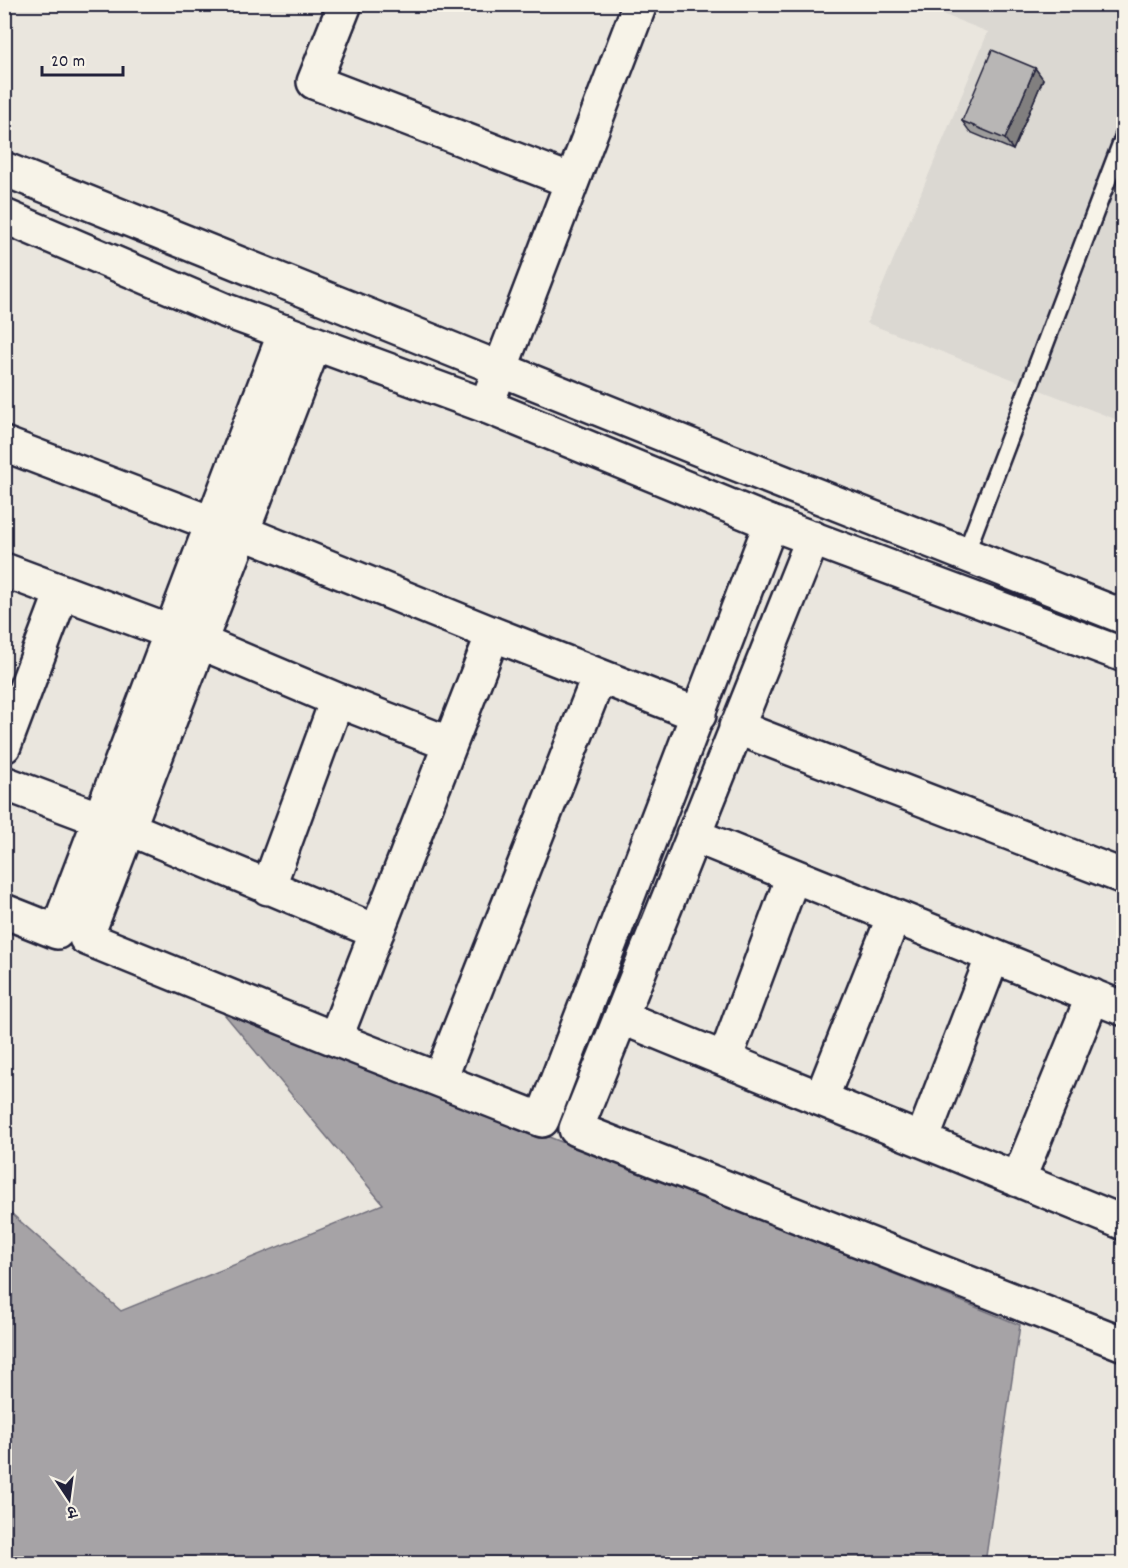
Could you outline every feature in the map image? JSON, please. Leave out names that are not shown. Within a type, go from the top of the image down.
[{"type":"street","points":[[345,4],[314,82],[571,181]]},
{"type":"street","points":[[486,406],[640,4]]},
{"type":"street","points":[[4,169],[1124,617]]},
{"type":"street","points":[[4,216],[224,310],[486,406],[771,523],[1124,655]]},
{"type":"street","points":[[185,637],[211,522],[300,338]]},
{"type":"street","points":[[4,911],[57,932],[114,823],[185,637],[242,532],[300,338]]},
{"type":"street","points":[[4,444],[211,522]]},
{"type":"street","points":[[114,823],[86,938],[542,1120],[771,523]]},
{"type":"street","points":[[242,532],[699,715]]},
{"type":"street","points":[[813,538],[576,1129],[1124,1344]]},
{"type":"street","points":[[4,570],[185,637],[450,744]]},
{"type":"street","points":[[4,746],[62,591]]},
{"type":"street","points":[[335,1039],[493,634]]},
{"type":"street","points":[[440,1080],[599,676]]},
{"type":"street","points":[[268,888],[337,700]]},
{"type":"street","points":[[736,727],[1124,877]]},
{"type":"street","points":[[4,783],[114,823],[377,932]]},
{"type":"street","points":[[693,835],[1124,1009]]},
{"type":"street","points":[[725,1059],[793,876]]},
{"type":"street","points":[[821,1099],[894,916]]},
{"type":"street","points":[[922,1140],[993,956]]},
{"type":"street","points":[[1018,1179],[1093,996]]},
{"type":"street","points":[[621,1017],[1124,1223]]},
{"type":"lane","points":[[965,555],[1124,136]]},
{"type":"shaded area","points":[[1123,5],[1123,422],[867,323],[988,32],[922,6]]},
{"type":"shaded area","points":[[220,1009],[734,1209],[1020,1325],[985,1563],[5,1563],[4,1207],[121,1311],[383,1204]]},
{"type":"building","points":[[992,50],[1035,68],[1005,139],[962,121]]}]
